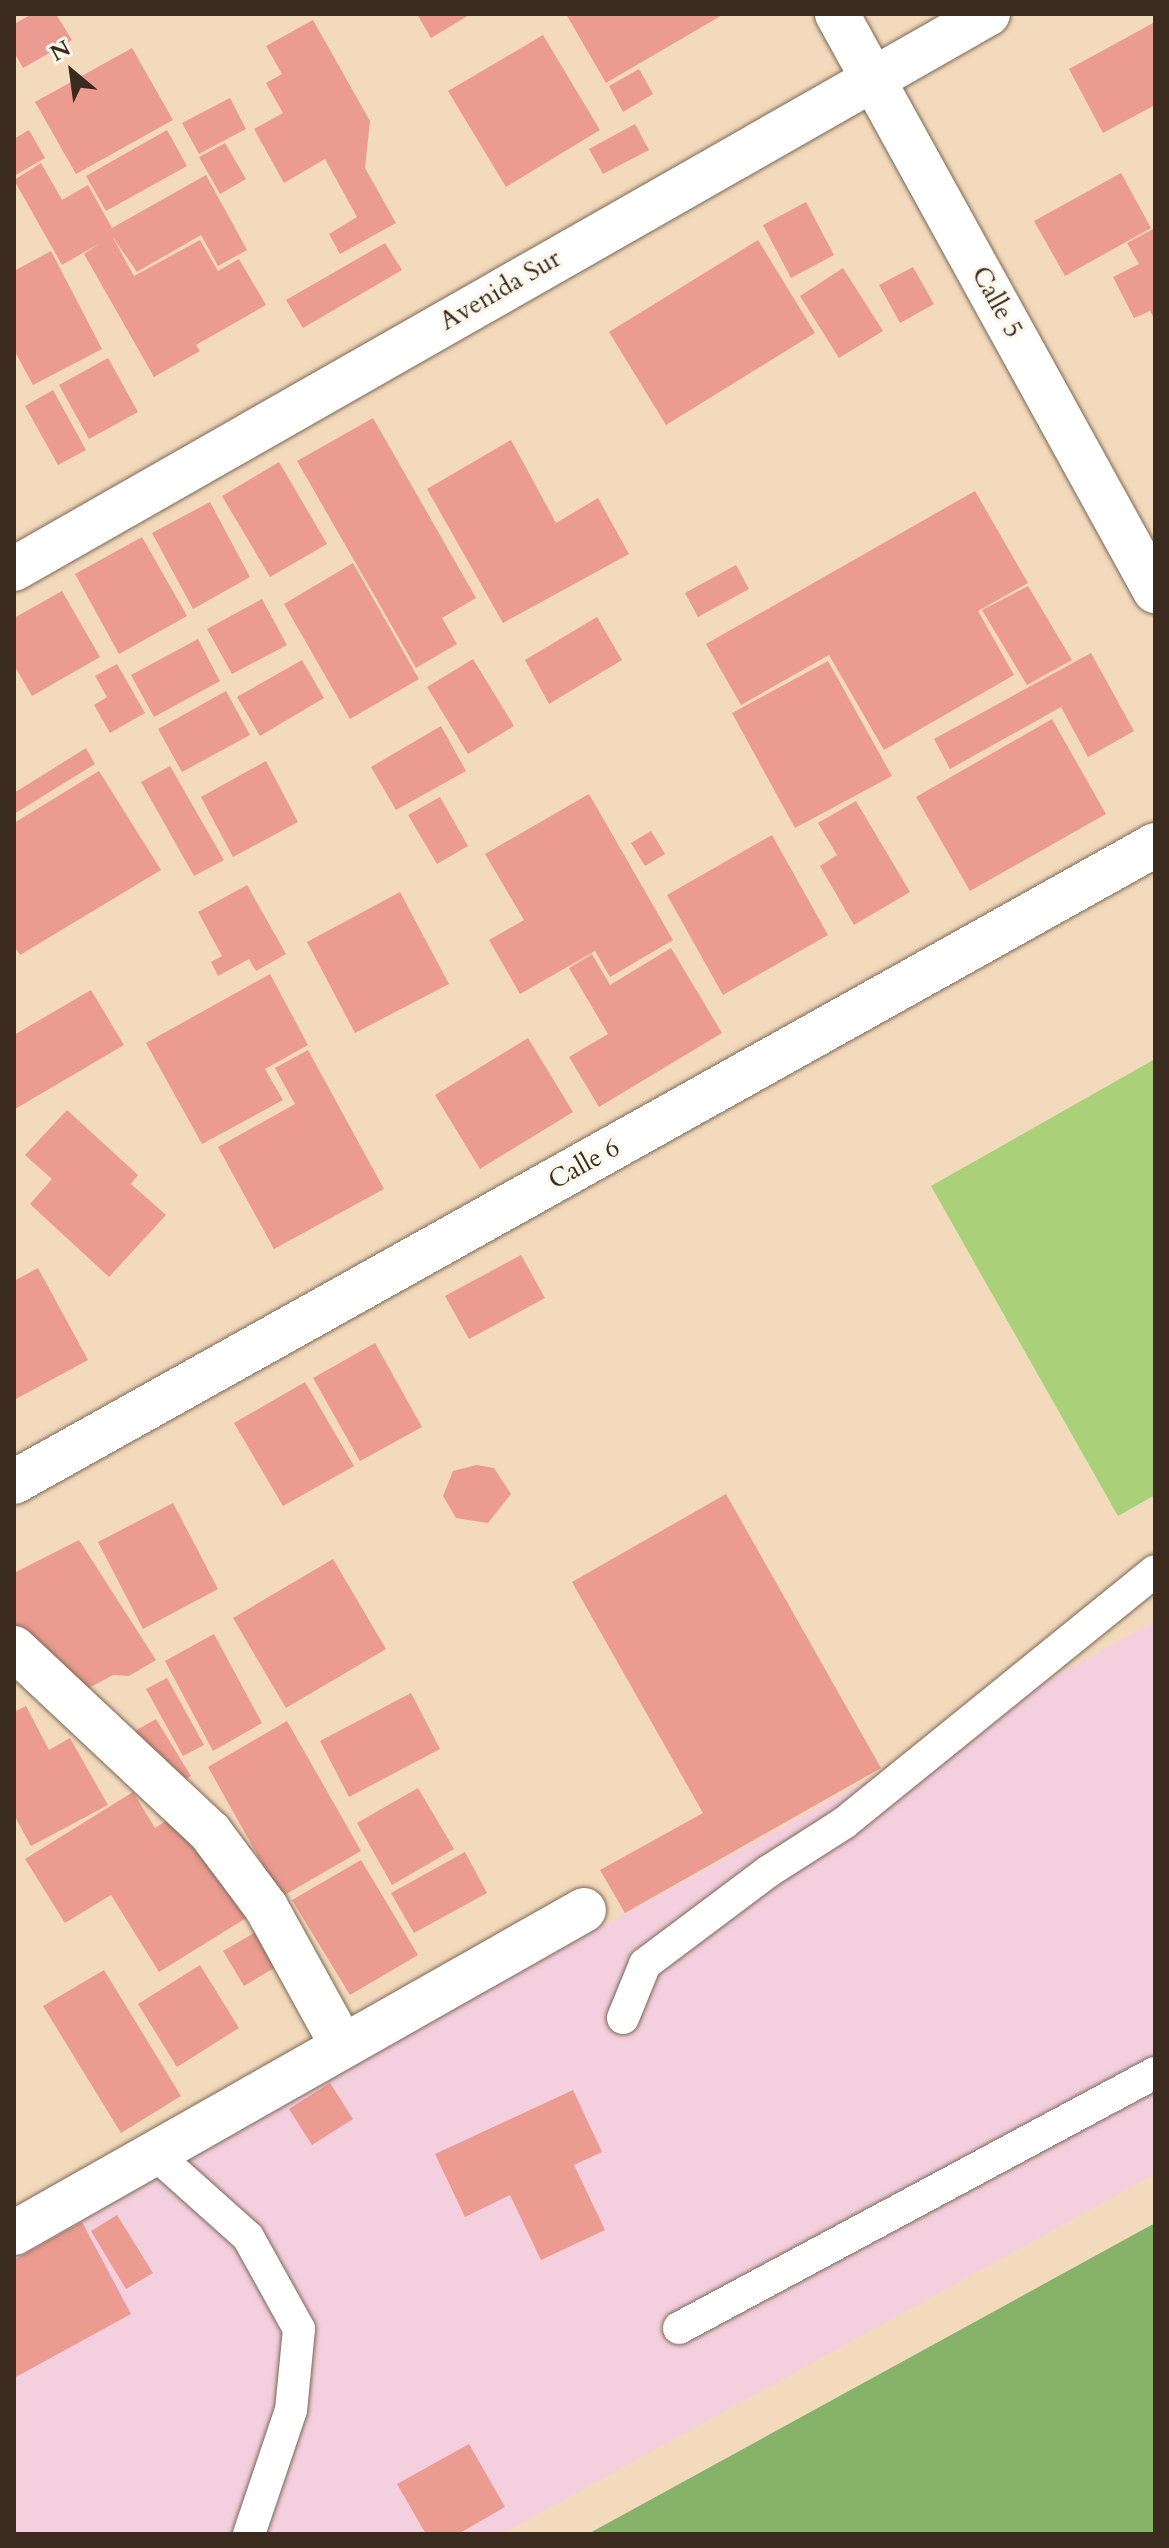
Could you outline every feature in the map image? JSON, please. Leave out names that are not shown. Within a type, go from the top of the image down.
[{"type":"street","name":"Calle 5","points":[[837,14],[1155,591]]},
{"type":"street","name":"Avenida Sur","points":[[14,569],[873,76],[988,14]]},
{"type":"street","name":"Calle 6","points":[[14,1482],[1155,845]]},
{"type":"street","points":[[14,1648],[210,1832],[266,1907],[342,2045]]},
{"type":"street","points":[[14,2233],[584,1910]]},
{"type":"lane","points":[[623,2018],[645,1964],[769,1871],[844,1823],[1155,1571]]},
{"type":"lane","points":[[679,2328],[1155,2073]]},
{"type":"lane","points":[[153,2152],[248,2237],[299,2329],[291,2410],[249,2534]]},
{"type":"shaded area","points":[[1155,1621],[1155,2174],[502,2534],[14,2534],[14,2252]]},
{"type":"green space","points":[[1155,1059],[1155,1495],[1118,1516],[931,1186]]},
{"type":"green space","points":[[1155,2223],[1155,2534],[588,2534]]},
{"type":"building","points":[[32,14],[56,14],[72,40],[23,68],[14,52],[14,24]]},
{"type":"building","points":[[417,14],[471,14],[431,38]]},
{"type":"building","points":[[566,14],[724,14],[606,83]]},
{"type":"building","points":[[313,20],[370,121],[365,168],[396,223],[340,254],[329,234],[357,217],[325,159],[284,183],[254,129],[283,113],[266,83],[282,74],[266,46]]},
{"type":"building","points":[[1155,22],[1155,105],[1103,133],[1069,69]]},
{"type":"building","points":[[543,35],[600,130],[506,187],[448,91]]},
{"type":"building","points":[[132,48],[173,120],[76,174],[35,102]]},
{"type":"building","points":[[639,69],[653,94],[623,112],[609,86]]},
{"type":"building","points":[[230,98],[246,129],[199,154],[182,123]]},
{"type":"building","points":[[635,124],[649,150],[603,174],[589,149]]},
{"type":"building","points":[[29,130],[45,158],[14,176],[14,139]]},
{"type":"building","points":[[167,130],[187,166],[106,211],[86,176]]},
{"type":"building","points":[[225,143],[246,179],[220,194],[199,157]]},
{"type":"building","points":[[41,163],[62,200],[88,185],[112,228],[206,175],[247,250],[218,266],[201,235],[137,272],[112,236],[134,276],[200,240],[218,271],[239,259],[266,305],[196,345],[200,351],[154,377],[84,254],[100,243],[62,265],[14,180]]},
{"type":"building","points":[[1121,173],[1151,228],[1065,276],[1034,221]]},
{"type":"building","points":[[806,202],[834,255],[791,278],[763,225]]},
{"type":"building","points":[[1155,228],[1155,320],[1150,311],[1134,318],[1113,277],[1139,264],[1127,243]]},
{"type":"building","points":[[758,240],[815,333],[666,425],[609,332]]},
{"type":"building","points":[[385,243],[402,270],[303,328],[286,300]]},
{"type":"building","points":[[51,251],[102,349],[33,385],[14,350],[14,271]]},
{"type":"building","points":[[913,267],[934,304],[900,323],[879,285]]},
{"type":"building","points":[[843,268],[883,331],[839,358],[800,296]]},
{"type":"building","points":[[108,358],[138,412],[89,439],[59,385]]},
{"type":"building","points":[[53,390],[86,450],[58,465],[25,406]]},
{"type":"building","points":[[373,418],[476,598],[442,618],[457,644],[416,668],[297,461]]},
{"type":"building","points":[[511,440],[556,523],[598,498],[629,554],[503,623],[427,489]]},
{"type":"building","points":[[279,462],[327,544],[270,577],[222,496]]},
{"type":"building","points":[[975,491],[1028,583],[978,611],[1014,675],[884,750],[829,655],[741,705],[706,644]]},
{"type":"building","points":[[210,502],[250,577],[193,609],[152,533]]},
{"type":"building","points":[[142,537],[187,616],[119,654],[75,574]]},
{"type":"building","points":[[353,563],[419,679],[350,719],[284,604]]},
{"type":"building","points":[[736,565],[749,589],[698,617],[685,593]]},
{"type":"building","points":[[1028,586],[1072,660],[1027,685],[982,610]]},
{"type":"building","points":[[62,591],[100,657],[32,696],[14,665],[14,618]]},
{"type":"building","points":[[262,599],[287,645],[232,674],[207,629]]},
{"type":"building","points":[[597,617],[622,660],[549,704],[525,660]]},
{"type":"building","points":[[198,639],[220,681],[154,717],[131,675]]},
{"type":"building","points":[[1091,653],[1134,731],[1088,757],[1061,707],[950,769],[934,739]]},
{"type":"building","points":[[473,659],[514,726],[468,754],[427,687]]},
{"type":"building","points":[[302,660],[324,698],[260,736],[237,697]]},
{"type":"building","points":[[828,661],[892,776],[795,828],[732,713]]},
{"type":"building","points":[[117,664],[145,713],[110,733],[94,705],[107,697],[95,676]]},
{"type":"building","points":[[226,691],[250,735],[182,772],[158,729]]},
{"type":"building","points":[[1052,719],[1106,814],[970,891],[916,797]]},
{"type":"building","points":[[441,726],[466,771],[396,810],[371,767]]},
{"type":"building","points":[[86,748],[95,764],[14,814],[14,793]]},
{"type":"building","points":[[266,761],[298,822],[233,857],[201,797]]},
{"type":"building","points":[[170,766],[224,860],[194,876],[141,782]]},
{"type":"building","points":[[99,771],[161,870],[20,955],[14,946],[14,823]]},
{"type":"building","points":[[589,794],[673,940],[610,977],[595,951],[520,994],[489,940],[524,920],[485,854]]},
{"type":"building","points":[[440,797],[468,846],[437,864],[408,815]]},
{"type":"building","points":[[856,801],[910,892],[854,925],[820,866],[837,855],[818,823]]},
{"type":"building","points":[[651,831],[665,854],[645,866],[631,843]]},
{"type":"building","points":[[772,835],[828,935],[723,995],[667,895]]},
{"type":"building","points":[[247,885],[286,954],[256,971],[249,959],[218,976],[211,962],[222,956],[198,912]]},
{"type":"building","points":[[400,892],[449,984],[355,1033],[307,942]]},
{"type":"building","points":[[671,948],[722,1033],[599,1107],[569,1057],[608,1034],[569,968],[592,954],[610,985]]},
{"type":"building","points":[[270,974],[308,1045],[265,1069],[283,1100],[202,1144],[146,1043]]},
{"type":"building","points":[[91,990],[124,1045],[15,1109],[14,1035]]},
{"type":"building","points":[[528,1038],[573,1112],[480,1169],[435,1095]]},
{"type":"building","points":[[308,1050],[384,1189],[274,1249],[218,1147],[295,1104],[275,1068]]},
{"type":"building","points":[[67,1110],[138,1175],[131,1184],[166,1215],[109,1277],[30,1204],[52,1179],[25,1155]]},
{"type":"building","points":[[521,1255],[545,1298],[469,1339],[445,1296]]},
{"type":"building","points":[[38,1268],[88,1360],[14,1400],[14,1281]]},
{"type":"building","points":[[375,1343],[422,1427],[360,1461],[313,1378]]},
{"type":"building","points":[[305,1382],[354,1466],[283,1506],[234,1423]]},
{"type":"building","points":[[477,1465],[494,1468],[511,1494],[488,1523],[456,1518],[443,1496],[453,1471]]},
{"type":"building","points":[[726,1494],[881,1768],[625,1913],[600,1870],[703,1813],[572,1582]]},
{"type":"building","points":[[173,1503],[218,1589],[143,1629],[98,1542]]},
{"type":"building","points":[[79,1540],[156,1660],[129,1676],[113,1675],[85,1690],[14,1633],[14,1573]]},
{"type":"building","points":[[333,1559],[386,1649],[286,1708],[233,1618]]},
{"type":"building","points":[[214,1634],[262,1723],[213,1751],[165,1661]]},
{"type":"building","points":[[167,1678],[204,1745],[183,1756],[146,1689]]},
{"type":"building","points":[[411,1693],[440,1749],[349,1797],[320,1741]]},
{"type":"building","points":[[26,1706],[49,1750],[70,1738],[108,1805],[31,1846],[14,1815],[14,1712]]},
{"type":"building","points":[[156,1719],[191,1776],[169,1788],[135,1731]]},
{"type":"building","points":[[287,1721],[361,1851],[281,1897],[208,1767]]},
{"type":"building","points":[[418,1788],[454,1849],[392,1885],[357,1823]]},
{"type":"building","points":[[133,1792],[155,1828],[174,1816],[201,1858],[211,1851],[251,1915],[159,1972],[111,1895],[65,1923],[25,1859]]},
{"type":"building","points":[[465,1852],[487,1893],[414,1933],[391,1893]]},
{"type":"building","points":[[361,1860],[418,1955],[350,1995],[292,1900]]},
{"type":"building","points":[[261,1929],[281,1964],[244,1986],[223,1951]]},
{"type":"building","points":[[200,1965],[239,2028],[177,2067],[138,2004]]},
{"type":"building","points":[[104,1970],[181,2096],[121,2133],[43,2006]]},
{"type":"building","points":[[330,2083],[353,2119],[312,2145],[289,2109]]},
{"type":"building","points":[[573,2090],[602,2152],[574,2165],[605,2230],[541,2260],[510,2195],[465,2217],[435,2154]]},
{"type":"building","points":[[117,2215],[153,2273],[126,2289],[91,2231]]},
{"type":"building","points":[[82,2222],[131,2314],[14,2378],[14,2260]]},
{"type":"building","points":[[469,2444],[505,2507],[458,2534],[426,2534],[397,2484]]}]
